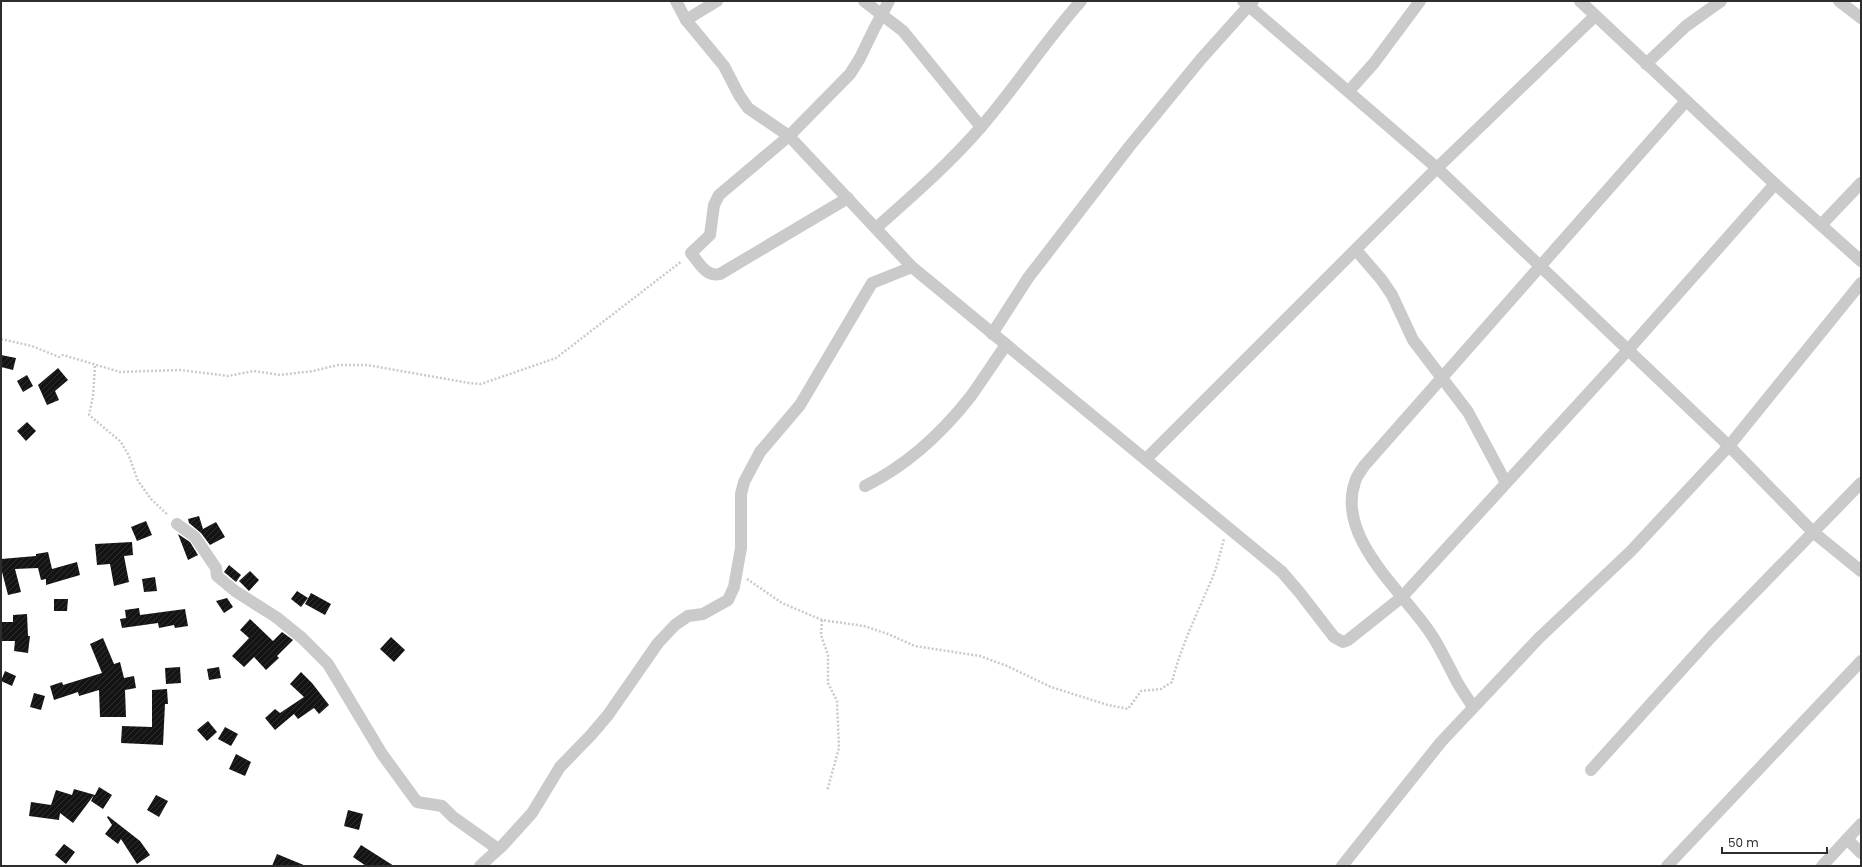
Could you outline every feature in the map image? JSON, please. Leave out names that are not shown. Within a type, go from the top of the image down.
[{"type":"street","points":[[686,20],[717,1]]},
{"type":"street","points":[[864,1],[903,31],[981,127]]},
{"type":"street","points":[[848,198],[720,274],[711,275],[706,272],[691,253],[710,235],[714,205],[719,195],[789,136],[850,74],[890,1]]},
{"type":"street","points":[[876,228],[919,190],[981,127],[1034,58],[1081,1]]},
{"type":"street","points":[[1349,91],[1374,63],[1420,1]]},
{"type":"street","points":[[1580,1],[1775,184],[1861,261]]},
{"type":"street","points":[[1646,64],[1686,26],[1721,1]]},
{"type":"street","points":[[1839,1],[1861,18]]},
{"type":"street","points":[[674,2],[686,20],[724,66],[739,95],[748,108],[789,136],[912,267],[1282,572],[1334,637],[1339,640],[1348,640],[1402,597],[1628,350],[1775,184]]},
{"type":"street","points":[[992,334],[1028,278],[1129,148],[1248,3],[1437,168],[1729,446],[1813,532],[1861,571]]},
{"type":"street","points":[[1146,459],[1437,168],[1595,16]]},
{"type":"street","points":[[1473,707],[1454,678],[1429,631],[1371,556],[1358,532],[1353,513],[1352,496],[1355,481],[1364,466],[1539,265],[1686,101]]},
{"type":"street","points":[[1821,225],[1861,183]]},
{"type":"street","points":[[1356,250],[1381,279],[1392,295],[1413,340],[1468,412],[1506,483]]},
{"type":"street","points":[[480,866],[532,813],[560,766],[591,735],[608,715],[658,643],[675,625],[688,616],[703,614],[719,607],[728,600],[734,587],[737,572],[741,535],[741,494],[744,482],[760,452],[800,406],[872,284],[912,267]]},
{"type":"street","points":[[1342,866],[1441,742],[1473,707],[1539,638],[1631,551],[1729,446],[1861,284]]},
{"type":"street","points":[[865,486],[900,466],[941,431],[972,394],[1006,345]]},
{"type":"street","points":[[1591,770],[1712,636],[1861,484]]},
{"type":"street","points":[[177,524],[195,537],[216,568],[217,576],[235,591],[276,617],[302,638],[328,664],[382,754],[417,802],[442,806],[453,817],[498,849]]},
{"type":"street","points":[[1667,866],[1861,662]]},
{"type":"street","points":[[1822,866],[1861,824]]},
{"type":"street","points":[[1847,839],[1861,853]]},
{"type":"path","points":[[1,338],[32,346],[58,357],[63,355],[95,366],[120,372],[180,370],[228,376],[254,371],[280,375],[313,371],[338,365],[367,365],[481,384],[556,358],[691,253]]},
{"type":"path","points":[[95,366],[93,396],[89,415],[121,442],[129,456],[138,481],[151,499],[177,524]]},
{"type":"path","points":[[737,572],[782,603],[822,620],[864,626],[916,646],[980,656],[1007,666],[1051,688],[1108,705],[1128,709],[1141,691],[1161,689],[1172,682],[1179,653],[1195,614],[1212,580],[1228,526]]},
{"type":"path","points":[[822,620],[821,635],[828,655],[828,682],[837,700],[839,748],[827,791]]},
{"type":"building","points":[[1,355],[16,358],[13,370],[1,367]]},
{"type":"building","points":[[58,368],[68,380],[55,391],[59,400],[47,405],[38,385]]},
{"type":"building","points":[[27,375],[33,386],[23,392],[17,381]]},
{"type":"building","points":[[27,422],[36,431],[26,441],[17,431]]},
{"type":"building","points":[[199,516],[203,529],[216,522],[225,537],[210,545],[201,533],[189,523],[188,519]]},
{"type":"building","points":[[146,521],[152,535],[137,541],[131,527]]},
{"type":"building","points":[[178,534],[190,542],[198,555],[188,560]]},
{"type":"building","points":[[132,542],[133,555],[124,556],[129,582],[114,586],[110,564],[97,565],[95,544]]},
{"type":"building","points":[[48,552],[52,569],[77,562],[80,575],[46,585],[46,579],[41,580],[38,568],[15,569],[21,592],[8,595],[1,568],[1,559],[36,556],[36,554]]},
{"type":"building","points":[[229,565],[241,575],[236,582],[224,572]]},
{"type":"building","points":[[250,571],[259,580],[249,591],[239,581]]},
{"type":"building","points":[[155,577],[157,591],[144,592],[142,579]]},
{"type":"building","points":[[297,591],[308,598],[301,607],[291,599]]},
{"type":"building","points":[[311,593],[331,604],[325,615],[305,604]]},
{"type":"building","points":[[227,598],[233,607],[224,613],[216,601]]},
{"type":"building","points":[[54,599],[68,599],[67,611],[54,611]]},
{"type":"building","points":[[139,608],[140,615],[185,609],[188,626],[175,628],[174,625],[159,628],[158,623],[122,628],[120,619],[126,618],[125,610]]},
{"type":"building","points":[[27,614],[28,636],[30,636],[28,653],[14,651],[15,641],[1,641],[1,622],[13,622],[13,615]]},
{"type":"building","points":[[250,619],[273,641],[282,632],[293,640],[277,656],[279,658],[266,670],[254,657],[244,667],[232,656],[249,638],[240,630]]},
{"type":"building","points":[[391,637],[405,650],[394,662],[380,649]]},
{"type":"building","points":[[103,638],[114,664],[120,662],[124,678],[134,676],[136,688],[125,690],[126,717],[100,717],[99,690],[79,696],[78,692],[54,700],[50,686],[62,682],[63,685],[102,673],[90,644]]},
{"type":"building","points":[[180,667],[181,683],[166,684],[165,668]]},
{"type":"building","points":[[219,667],[221,678],[209,680],[207,669]]},
{"type":"building","points":[[5,671],[16,676],[12,686],[1,681]]},
{"type":"building","points":[[301,672],[312,683],[329,705],[319,714],[314,708],[298,719],[294,714],[275,730],[265,718],[275,709],[280,713],[304,697],[290,684]]},
{"type":"building","points":[[167,689],[168,704],[165,704],[163,745],[121,743],[122,726],[152,727],[152,690]]},
{"type":"building","points":[[34,693],[45,696],[41,710],[30,707]]},
{"type":"building","points":[[208,721],[217,732],[207,741],[197,730]]},
{"type":"building","points":[[225,727],[238,734],[231,746],[218,739]]},
{"type":"building","points":[[236,754],[251,762],[245,776],[229,769]]},
{"type":"building","points":[[99,787],[112,795],[103,809],[91,801],[94,795],[73,823],[60,813],[59,820],[29,816],[31,802],[51,805],[56,790],[72,795],[74,789],[95,795]]},
{"type":"building","points":[[156,795],[168,801],[159,817],[147,810]]},
{"type":"building","points":[[348,810],[363,814],[359,830],[344,826]]},
{"type":"building","points":[[108,816],[140,841],[150,855],[137,864],[121,839],[118,844],[105,834],[112,825],[107,817]]},
{"type":"building","points":[[64,844],[75,852],[66,864],[55,855]]},
{"type":"building","points":[[361,845],[394,866],[366,866],[353,857]]},
{"type":"building","points":[[277,854],[306,866],[272,866]]}]
